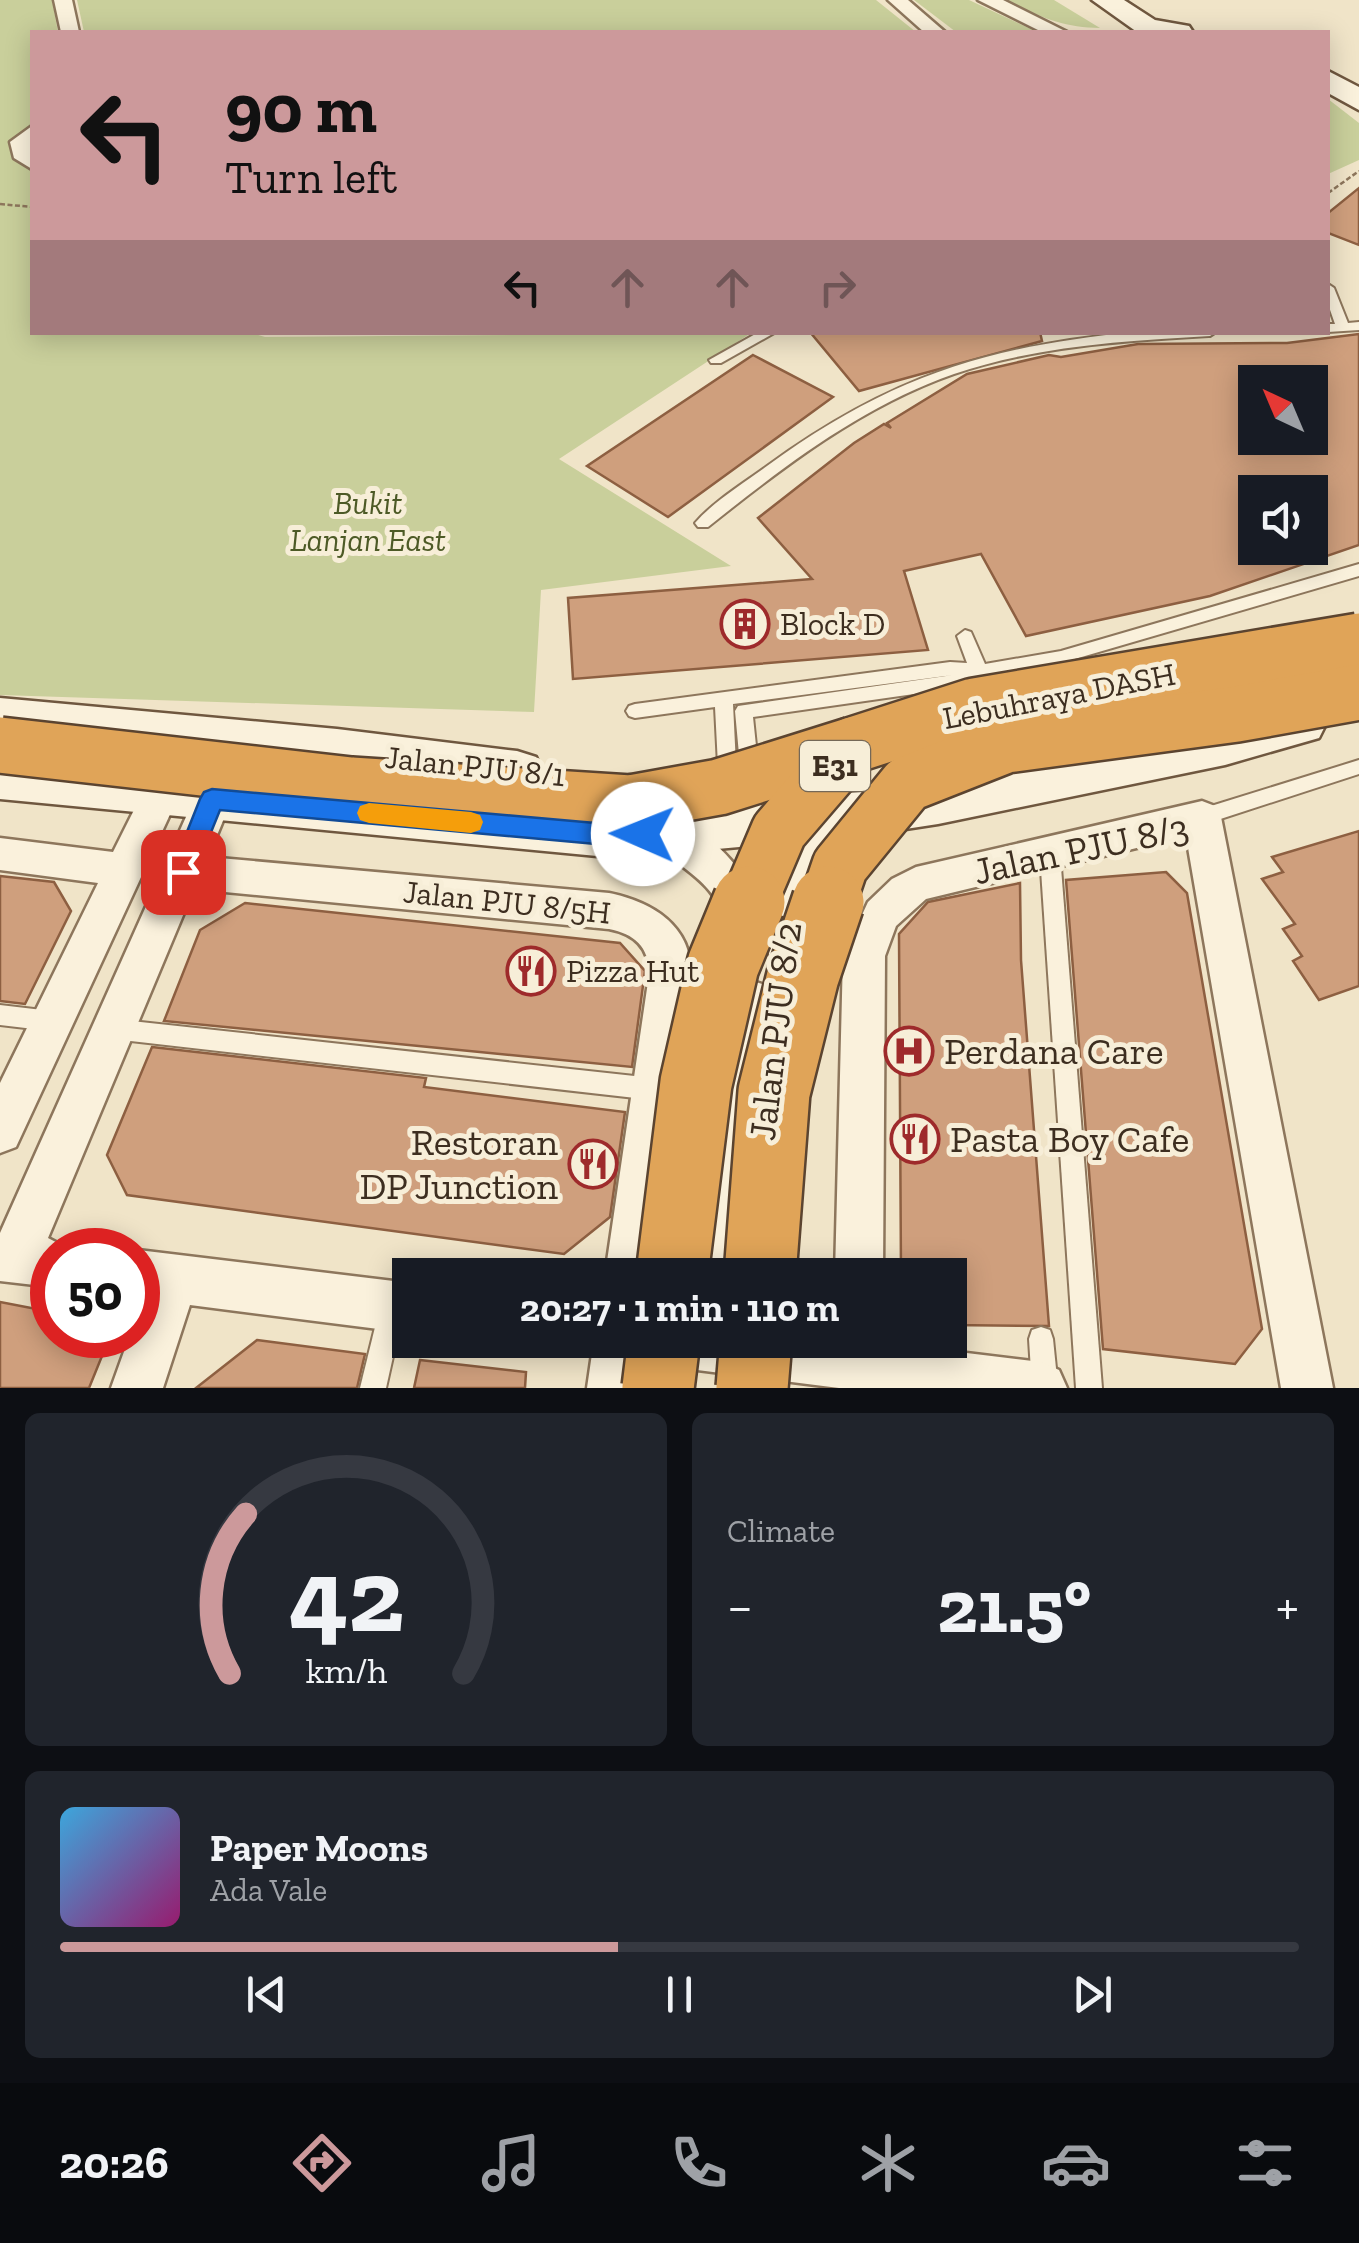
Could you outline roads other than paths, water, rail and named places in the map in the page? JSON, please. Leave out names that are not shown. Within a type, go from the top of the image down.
[{"type":"highway","name":"Lebuhraya DASH","points":[[0,746],[351,785],[630,803],[719,788],[974,706],[1359,641]]},
{"type":"highway","name":"Lebuhraya DASH","points":[[761,1258],[774,1092],[803,976],[840,866],[907,784],[1006,745],[1237,714],[1359,692]]},
{"type":"highway","name":"E31","points":[[674,1258],[696,1083],[724,965],[779,831],[852,745]]},
{"type":"main road","points":[[1104,0],[1132,30]]},
{"type":"main road","points":[[1072,3],[1131,30]]},
{"type":"main road","points":[[1330,64],[1359,77]]},
{"type":"main road","points":[[1330,81],[1359,101]]},
{"type":"main road","name":"Jalan PJU 8/1","points":[[0,718],[337,750],[546,776],[622,780],[995,740],[1188,707],[1359,656]]},
{"type":"main road","name":"Jalan PJU 8/1","points":[[0,778],[618,836],[860,814],[1225,745],[1359,708]]},
{"type":"street","points":[[63,0],[70,30]]},
{"type":"street","points":[[896,0],[933,30]]},
{"type":"street","points":[[987,0],[1052,30]]},
{"type":"street","points":[[30,134],[22,142],[22,153],[30,160]]},
{"type":"street","points":[[0,1131],[160,795]]},
{"type":"street","points":[[23,1259],[112,1029],[212,799]]},
{"type":"street","name":"Jalan PJU 8/2","points":[[747,1258],[791,899],[802,872],[820,849],[860,814]]},
{"type":"street","name":"Jalan PJU 8/3","points":[[859,1258],[864,956],[867,937],[887,907],[916,884],[1202,817],[1307,1388]]},
{"type":"street","name":"Jalan PJU 8/2","points":[[669,833],[709,862],[733,888],[753,938],[718,1258]]},
{"type":"street","points":[[0,854],[123,870]]},
{"type":"street","name":"Jalan PJU 8/5H","points":[[183,872],[632,915],[660,936],[670,957],[657,1090],[632,1258]]},
{"type":"street","points":[[160,1277],[392,1306]]},
{"type":"street","points":[[137,1388],[142,1358]]},
{"type":"street","points":[[613,1388],[617,1358]]},
{"type":"street","points":[[748,1358],[1042,1372]]},
{"type":"lane","points":[[1330,293],[1343,327]]},
{"type":"lane","points":[[1330,328],[1359,326]]},
{"type":"lane","points":[[716,360],[764,335]]},
{"type":"lane","points":[[703,523],[793,457],[912,386],[1031,350],[1159,335]]},
{"type":"lane","points":[[738,765],[744,710],[956,681],[979,671],[1061,657],[1359,570]]},
{"type":"lane","points":[[965,636],[979,671]]},
{"type":"lane","points":[[634,711],[950,668],[979,671]]},
{"type":"lane","points":[[724,700],[738,765]]},
{"type":"lane","points":[[1202,817],[1359,767]]},
{"type":"lane","points":[[1050,855],[1088,1388]]},
{"type":"lane","points":[[0,1016],[52,1020]]},
{"type":"lane","points":[[112,1029],[657,1090]]},
{"type":"lane","points":[[373,1388],[392,1333]]},
{"type":"place","name":"Block D","points":[[745,624]]},
{"type":"place","name":"Pizza Hut","points":[[531,971]]},
{"type":"place","name":"Perdana Care","points":[[909,1051]]},
{"type":"place","name":"Pasta Boy Cafe","points":[[915,1139]]},
{"type":"place","name":"Restoran DP Junction","points":[[593,1164]]},
{"type":"park label","name":"Bukit Lanjan East","points":[[368,522]]}]
